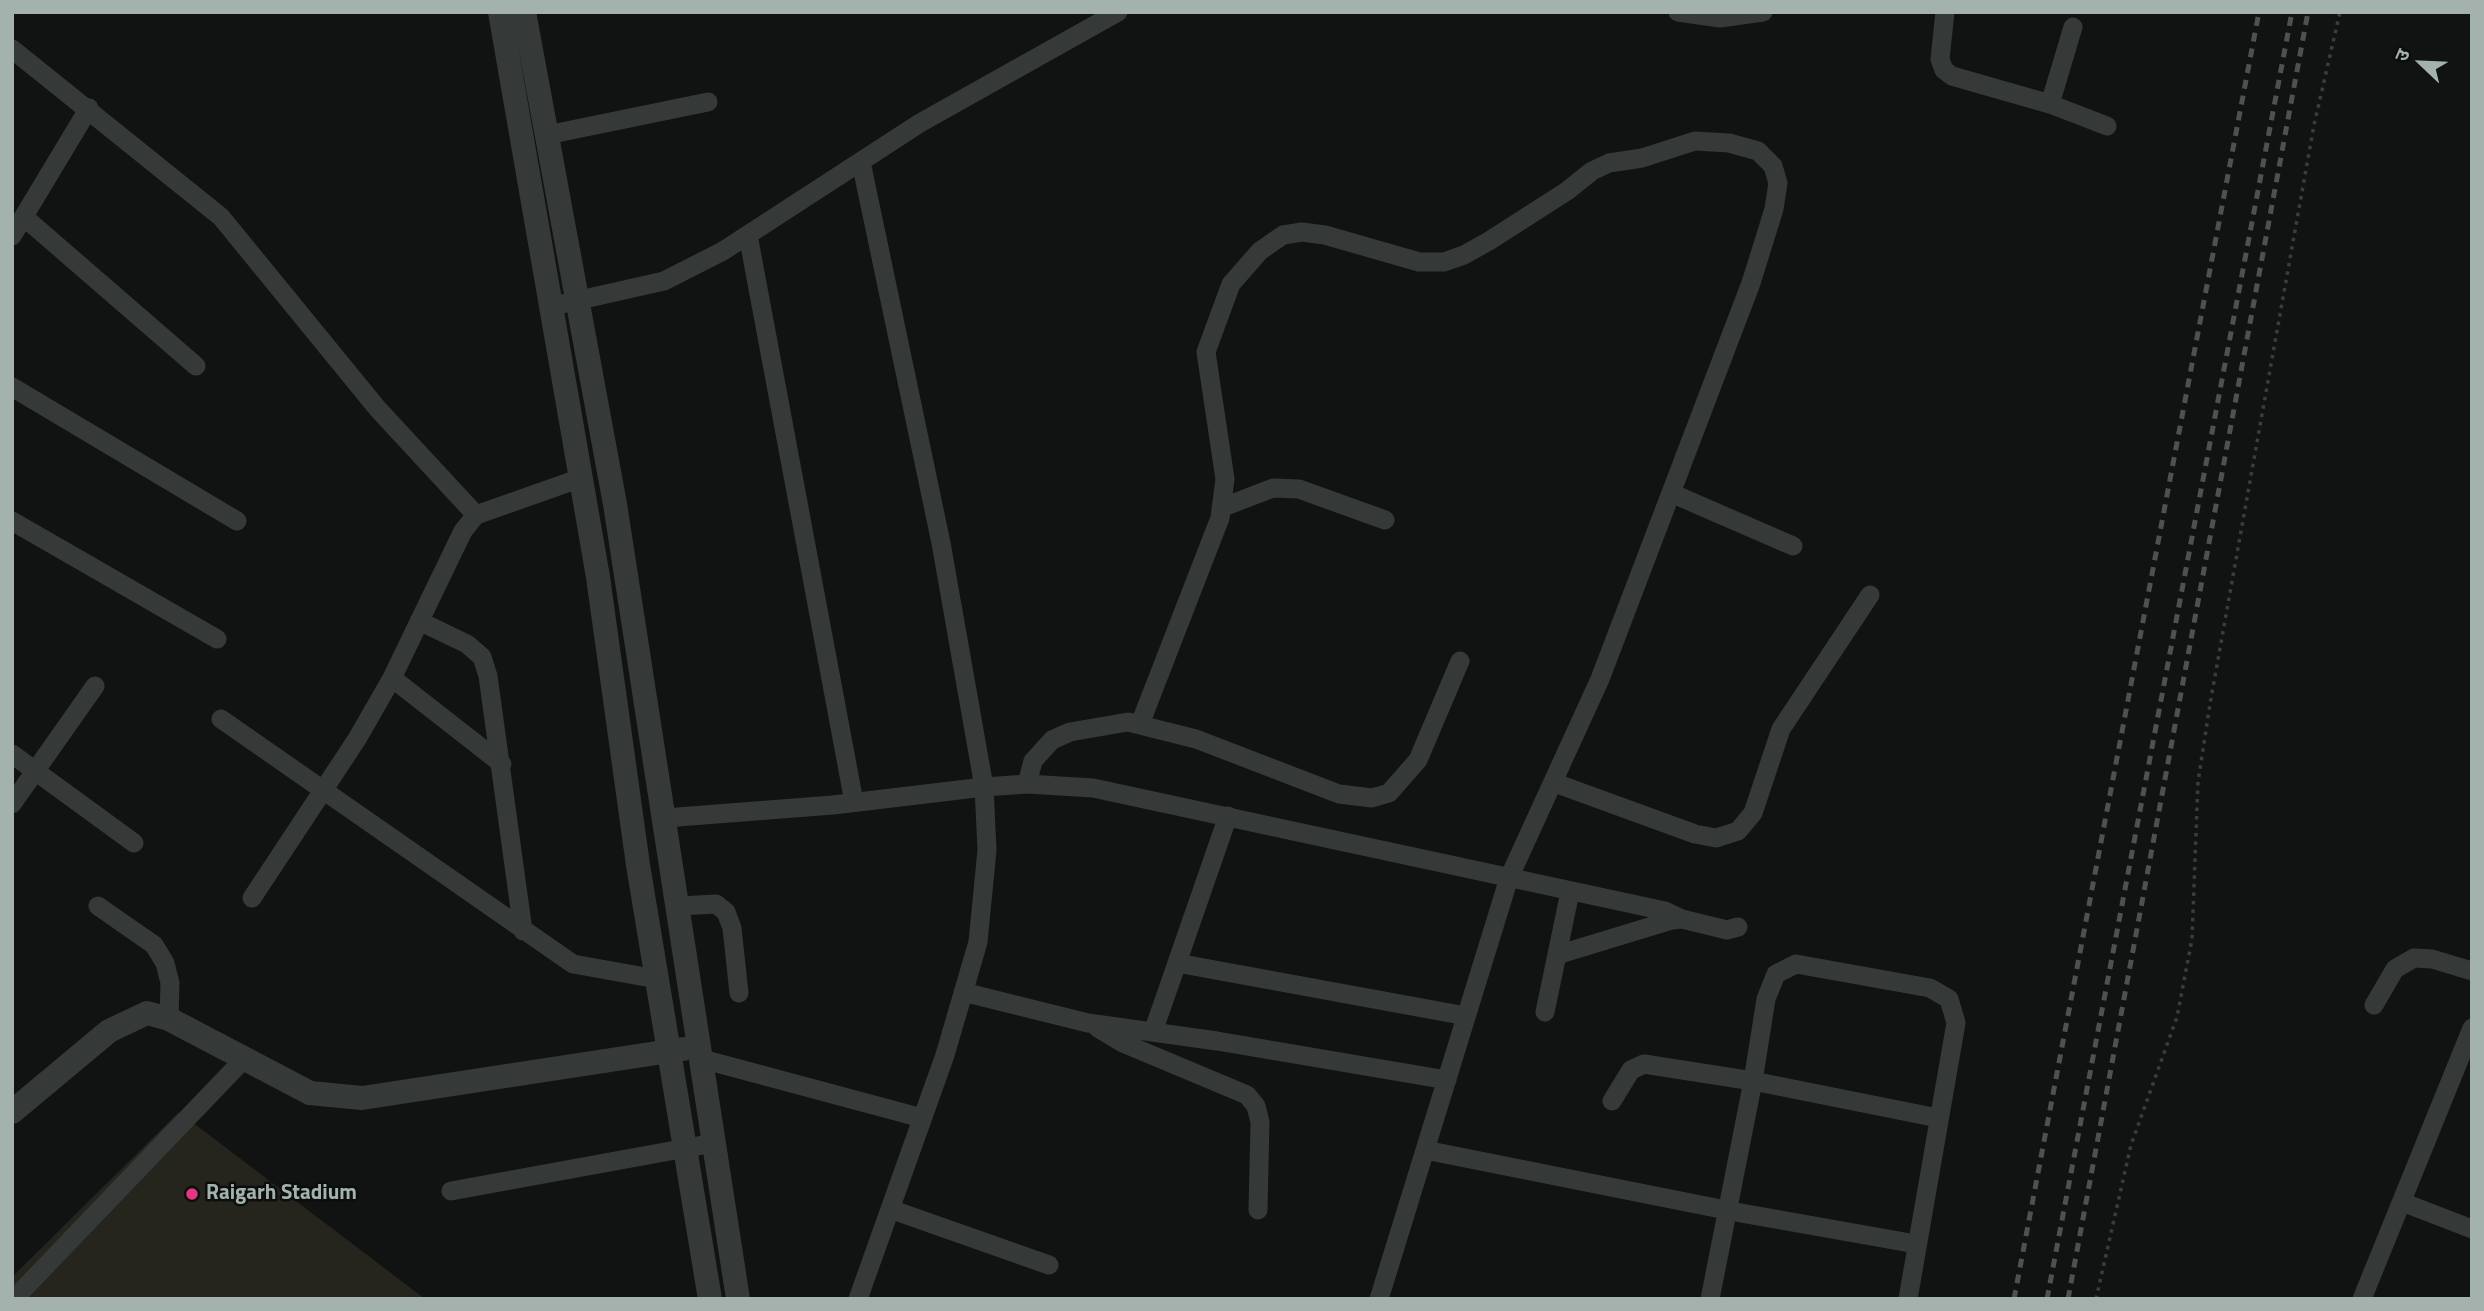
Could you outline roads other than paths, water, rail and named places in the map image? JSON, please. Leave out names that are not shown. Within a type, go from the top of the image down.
[{"type":"street","points":[[500,12],[522,62],[547,135],[578,301],[615,504],[738,1299]]},
{"type":"street","points":[[524,12],[522,62],[553,306],[668,1051],[710,1299]]},
{"type":"street","points":[[553,306],[664,281],[748,235],[920,123],[1118,12]]},
{"type":"street","points":[[1678,12],[1720,18],[1763,12]]},
{"type":"street","points":[[1945,12],[1940,59],[1944,70],[1952,76],[2050,104],[2107,126]]},
{"type":"street","points":[[2050,104],[2073,27]]},
{"type":"street","points":[[12,49],[89,108],[221,217],[377,408],[476,515]]},
{"type":"street","points":[[547,135],[708,102]]},
{"type":"street","points":[[12,236],[89,108]]},
{"type":"street","points":[[1140,724],[1220,518],[1225,478],[1206,352],[1231,284],[1260,251],[1283,235],[1303,232],[1325,235],[1419,262],[1444,262],[1489,241],[1567,191],[1592,171],[1609,163],[1642,158],[1695,141],[1729,143],[1758,151],[1773,166],[1778,183],[1774,209],[1751,283],[1600,679],[1555,783],[1509,878],[1379,1299]]},
{"type":"street","points":[[858,1299],[922,1118],[978,942],[987,850],[984,787],[941,543],[861,162]]},
{"type":"street","points":[[24,217],[196,366]]},
{"type":"street","points":[[748,235],[854,802]]},
{"type":"street","points":[[12,387],[237,521]]},
{"type":"street","points":[[253,898],[326,789],[392,678],[455,545],[476,515],[581,478]]},
{"type":"street","points":[[1221,508],[1273,488],[1299,489],[1385,520]]},
{"type":"street","points":[[1671,493],[1793,546]]},
{"type":"street","points":[[12,521],[217,639]]},
{"type":"street","points":[[1555,783],[1695,834],[1716,838],[1738,831],[1753,813],[1781,729],[1870,594]]},
{"type":"street","points":[[419,621],[467,644],[482,657],[488,676],[502,764],[523,931]]},
{"type":"street","points":[[1027,784],[1034,761],[1052,740],[1081,730],[1128,722],[1196,739],[1339,794],[1372,798],[1390,793],[1418,760],[1460,661]]},
{"type":"street","points":[[392,678],[502,764]]},
{"type":"street","points":[[12,804],[95,686]]},
{"type":"street","points":[[221,719],[326,789],[573,964],[657,979]]},
{"type":"street","points":[[12,754],[134,843]]},
{"type":"street","points":[[664,818],[1027,784],[1123,792],[1665,911],[1682,919],[1727,930],[1738,927]]},
{"type":"street","points":[[1153,1032],[1228,816]]},
{"type":"street","points":[[1545,1012],[1570,892]]},
{"type":"street","points":[[679,906],[716,904],[726,912],[732,928],[739,993]]},
{"type":"street","points":[[98,906],[154,945],[165,963],[170,984],[169,1019]]},
{"type":"street","points":[[1557,955],[1682,919]]},
{"type":"street","points":[[2374,1005],[2395,969],[2414,958],[2432,959],[2472,971]]},
{"type":"street","points":[[1177,963],[1466,1016]]},
{"type":"street","points":[[1710,1299],[1753,1081],[1766,999],[1776,974],[1783,968],[1811,964],[1930,988],[1948,999],[1956,1023],[1908,1299]]},
{"type":"street","points":[[963,992],[1088,1023],[1447,1080]]},
{"type":"street","points":[[12,1112],[109,1031],[146,1013],[169,1019],[310,1093],[362,1098],[668,1051],[701,1053],[922,1118]]},
{"type":"street","points":[[1088,1023],[1124,1043],[1247,1095],[1256,1106],[1260,1122],[1258,1210]]},
{"type":"street","points":[[2362,1299],[2472,1028]]},
{"type":"street","points":[[14,1299],[244,1059]]},
{"type":"street","points":[[1612,1101],[1631,1070],[1644,1064],[1753,1081],[1938,1118]]},
{"type":"street","points":[[451,1191],[714,1143]]},
{"type":"street","points":[[1425,1150],[1727,1211],[1916,1244]]},
{"type":"street","points":[[2402,1202],[2472,1229]]},
{"type":"street","points":[[890,1209],[1049,1265]]},
{"type":"railway","points":[[2014,1299],[2259,12]]},
{"type":"railway","points":[[2047,1299],[2292,12]]},
{"type":"railway","points":[[2068,1299],[2308,12]]},
{"type":"place","name":"Raigarh Stadium","points":[[192,1194]]}]
